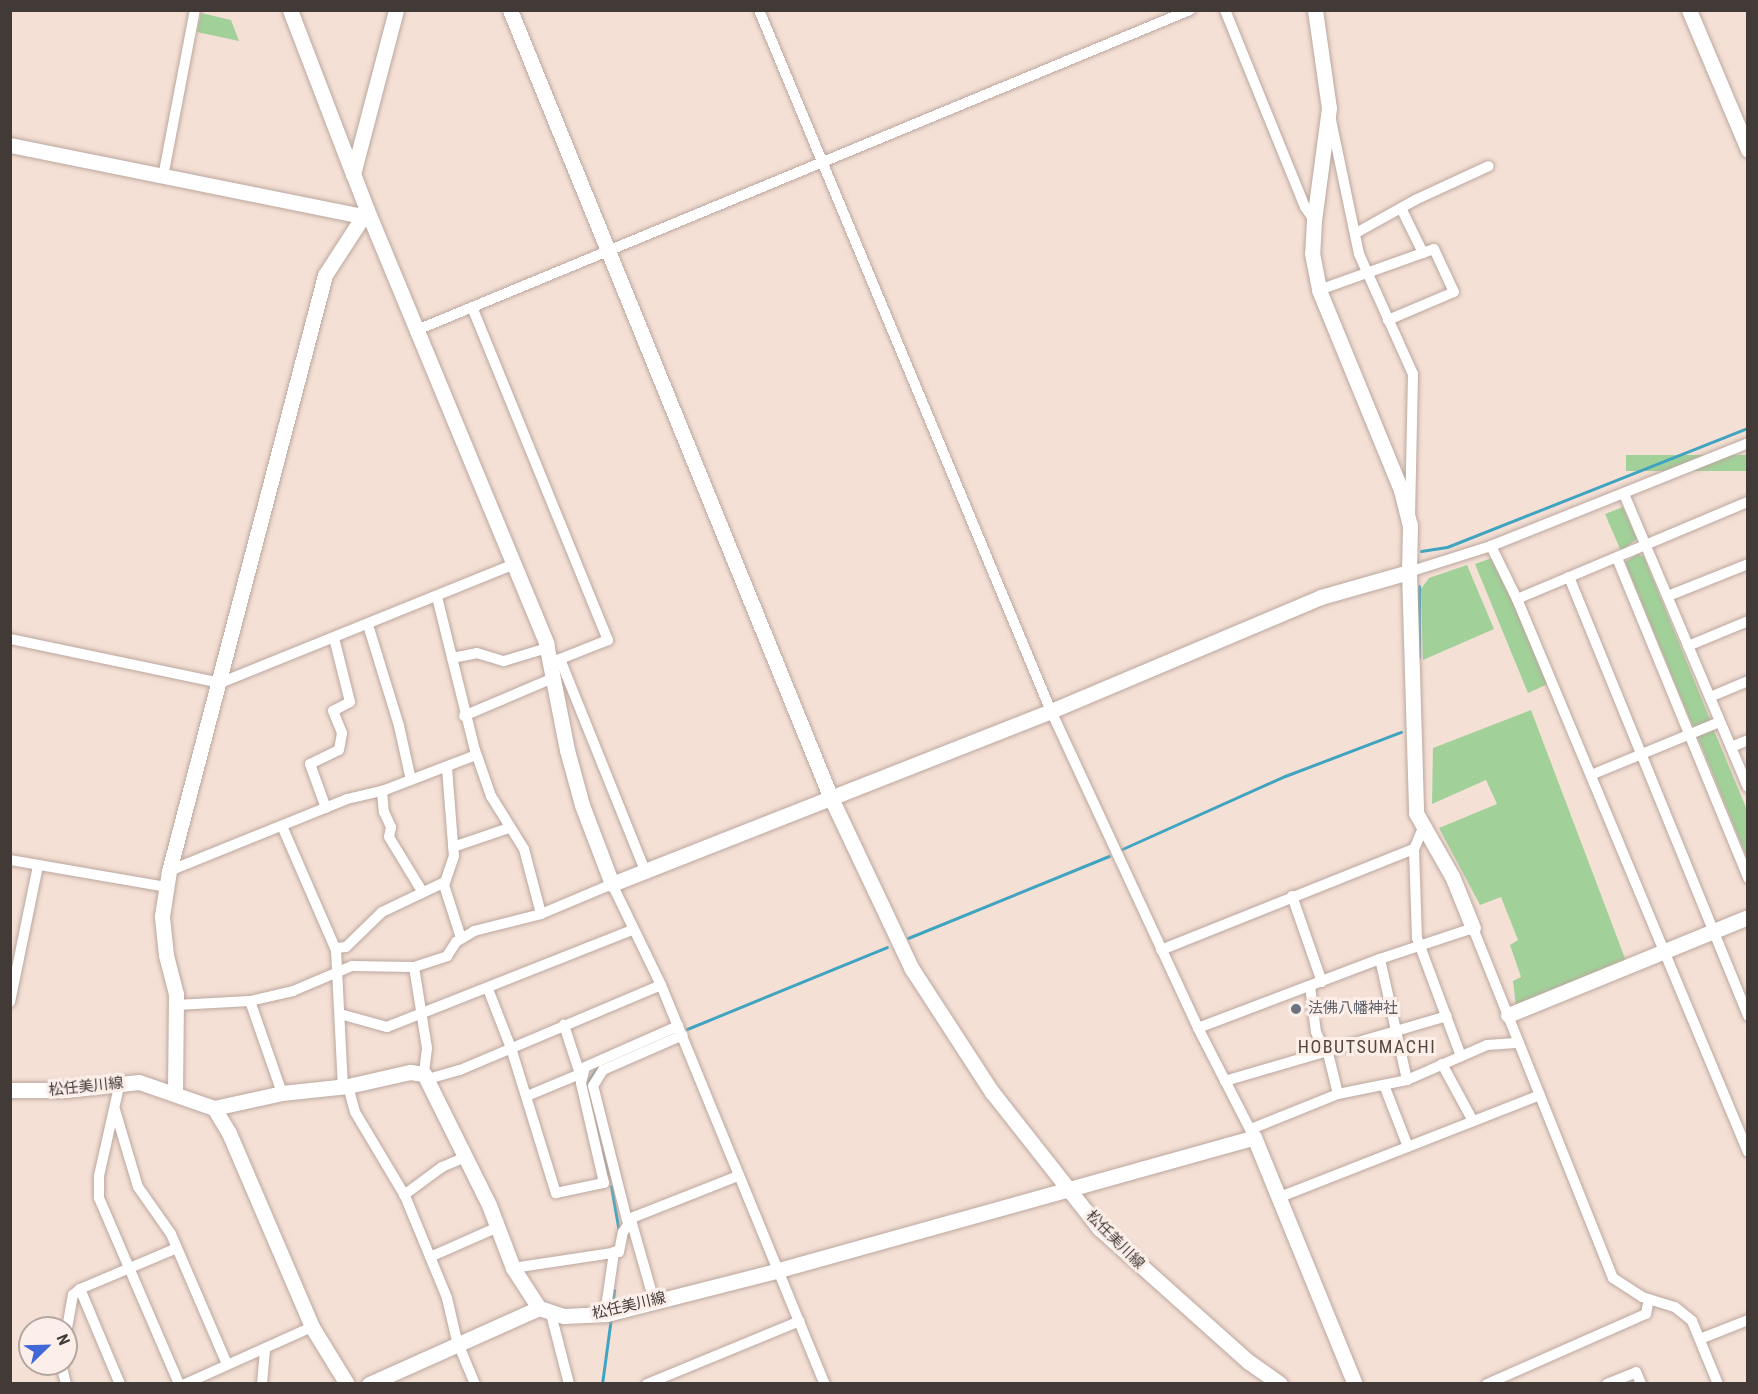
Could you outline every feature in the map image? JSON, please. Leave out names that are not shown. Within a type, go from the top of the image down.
[{"type":"street","points":[[163,177],[195,10]]},
{"type":"street","points":[[290,10],[353,174],[365,213],[417,330],[552,662],[645,870]]},
{"type":"street","points":[[353,174],[396,10]]},
{"type":"street","points":[[510,10],[831,798],[912,969],[992,1092],[1067,1190],[1252,1133],[1338,1094],[1407,1080],[1487,1045],[1519,1043]]},
{"type":"street","points":[[759,10],[1051,711],[1198,1028],[1252,1133],[1355,1383]]},
{"type":"street","points":[[417,330],[1191,10]]},
{"type":"street","points":[[1225,10],[1305,207],[1314,220]]},
{"type":"street","points":[[1315,10],[1329,108],[1366,271],[1413,374],[1409,572],[1412,785],[1416,813],[1452,876],[1613,1278],[1649,1299],[1675,1307],[1692,1321],[1718,1383]]},
{"type":"street","points":[[1689,10],[1748,150]]},
{"type":"street","points":[[1329,108],[1314,220],[1312,253],[1318,290],[1401,490],[1410,525]]},
{"type":"street","points":[[10,145],[163,177],[365,213]]},
{"type":"street","points":[[1356,233],[1401,208],[1489,166]]},
{"type":"street","points":[[1401,208],[1423,253]]},
{"type":"street","points":[[175,1092],[176,1005],[162,916],[169,871],[325,275],[365,213]]},
{"type":"street","points":[[1318,290],[1366,271],[1434,249],[1454,292],[1388,320]]},
{"type":"street","points":[[464,717],[552,662],[608,640],[472,307]]},
{"type":"street","points":[[176,1005],[250,1001],[293,991],[352,966],[414,967],[447,956],[461,938],[541,914],[645,870],[1051,711],[1320,597],[1491,546],[1748,442]]},
{"type":"street","points":[[1624,494],[1648,546],[1710,697],[1717,723],[1731,747],[1748,787]]},
{"type":"street","points":[[1517,599],[1648,546],[1748,502]]},
{"type":"street","points":[[1491,546],[1517,599],[1748,1152]]},
{"type":"street","points":[[1617,558],[1686,735],[1748,878]]},
{"type":"street","points":[[10,639],[220,682],[368,625],[514,564]]},
{"type":"street","points":[[1668,596],[1748,564]]},
{"type":"street","points":[[1569,578],[1748,1016]]},
{"type":"street","points":[[437,597],[464,717],[476,755],[491,796],[524,849],[541,914]]},
{"type":"street","points":[[1688,646],[1748,621]]},
{"type":"street","points":[[368,625],[381,661],[411,780]]},
{"type":"street","points":[[326,808],[310,764],[339,750],[342,733],[333,711],[350,702],[334,638]]},
{"type":"street","points":[[452,658],[477,653],[504,661],[552,662]]},
{"type":"street","points":[[552,662],[582,805],[632,930],[661,985],[825,1383]]},
{"type":"street","points":[[1710,697],[1748,681]]},
{"type":"street","points":[[1591,775],[1717,723]]},
{"type":"street","points":[[1731,747],[1748,740]]},
{"type":"street","points":[[169,871],[326,808],[382,791],[476,755]]},
{"type":"street","points":[[447,768],[453,847],[445,882],[461,938]]},
{"type":"street","points":[[382,791],[384,812],[392,827],[389,837],[422,891]]},
{"type":"street","points":[[282,826],[336,948],[340,971],[340,1014],[345,1086],[355,1112],[404,1195],[447,1298],[457,1341],[475,1383]]},
{"type":"street","points":[[453,847],[509,828]]},
{"type":"street","points":[[1423,828],[1414,849],[1421,948],[1461,1056]]},
{"type":"street","points":[[1161,950],[1414,849]]},
{"type":"street","points":[[10,860],[166,887]]},
{"type":"street","points":[[10,1002],[38,865]]},
{"type":"street","points":[[336,948],[346,948],[382,912],[445,882]]},
{"type":"street","points":[[1292,896],[1322,982]]},
{"type":"street","points":[[1508,1015],[1748,917]]},
{"type":"street","points":[[1198,1028],[1380,959],[1421,948],[1473,928]]},
{"type":"street","points":[[340,1014],[387,1027],[422,1016],[632,930]]},
{"type":"street","points":[[1380,959],[1407,1080]]},
{"type":"street","points":[[414,967],[427,1048],[426,1076],[443,1117],[498,1227],[513,1268],[545,1311],[569,1383]]},
{"type":"street","points":[[347,1383],[312,1328],[229,1133],[214,1108],[282,1094],[345,1086],[410,1072],[426,1076],[460,1070],[661,985]]},
{"type":"street","points":[[1310,986],[1316,1032],[1326,1050],[1338,1094]]},
{"type":"street","points":[[488,989],[512,1048],[556,1193],[615,1180]]},
{"type":"street","points":[[250,1001],[282,1094]]},
{"type":"street","points":[[1225,1081],[1447,1016]]},
{"type":"street","points":[[564,1025],[580,1074],[604,1183]]},
{"type":"street","points":[[527,1096],[580,1074],[591,1063],[680,1031]]},
{"type":"street","points":[[654,1301],[615,1180],[593,1086],[603,1070],[680,1031]]},
{"type":"street","points":[[1442,1064],[1473,1122]]},
{"type":"street","points":[[120,1082],[99,1176],[99,1198],[179,1383]]},
{"type":"street","name":"松任美川線","points":[[10,1090],[66,1090],[120,1082],[175,1092],[214,1108]]},
{"type":"street","points":[[1384,1085],[1408,1147]]},
{"type":"street","points":[[1280,1197],[1540,1095]]},
{"type":"street","points":[[115,1107],[138,1187],[177,1248],[227,1364]]},
{"type":"street","points":[[404,1195],[442,1167],[465,1157]]},
{"type":"street","points":[[513,1268],[619,1252],[630,1222],[738,1176]]},
{"type":"street","name":"松任美川線","points":[[545,1311],[610,1313],[779,1270],[1067,1190],[1100,1229],[1165,1288],[1249,1362],[1280,1383]]},
{"type":"street","points":[[429,1257],[498,1227]]},
{"type":"street","points":[[69,1316],[73,1295],[80,1289],[177,1248]]},
{"type":"street","points":[[610,1313],[614,1252]]},
{"type":"street","points":[[80,1289],[120,1383]]},
{"type":"street","points":[[1487,1383],[1646,1314],[1649,1299]]},
{"type":"street","points":[[369,1383],[384,1380],[457,1341],[545,1311]]},
{"type":"street","points":[[1700,1339],[1748,1320]]},
{"type":"street","points":[[647,1383],[800,1321]]},
{"type":"street","points":[[185,1383],[312,1328]]},
{"type":"street","points":[[262,1383],[265,1348]]},
{"type":"street","points":[[1607,1383],[1636,1372],[1641,1383]]},
{"type":"green space","points":[[201,13],[231,20],[239,41],[197,32]]},
{"type":"green space","points":[[1626,455],[1747,455],[1747,471],[1626,471]]},
{"type":"green space","points":[[1623,507],[1637,539],[1621,551],[1605,514]]},
{"type":"green space","points":[[1638,554],[1644,557],[1711,722],[1694,729],[1625,562]]},
{"type":"green space","points":[[1492,558],[1550,683],[1528,693],[1475,564]]},
{"type":"green space","points":[[1467,565],[1494,629],[1423,660],[1421,589],[1429,578]]},
{"type":"green space","points":[[1531,710],[1626,961],[1516,1006],[1513,981],[1521,977],[1510,945],[1518,940],[1501,897],[1480,905],[1439,828],[1497,804],[1486,780],[1432,804],[1433,748]]},
{"type":"green space","points":[[1713,728],[1747,810],[1747,858],[1697,735]]},
{"type":"waterway","points":[[1421,551],[1447,547],[1748,428]]},
{"type":"waterway","points":[[1419,586],[1419,657]]},
{"type":"waterway","points":[[1120,850],[1285,776],[1401,732]]},
{"type":"waterway","points":[[908,938],[1109,856]]},
{"type":"waterway","points":[[687,1029],[887,947]]},
{"type":"waterway","points":[[588,1092],[588,1082],[598,1066]]},
{"type":"waterway","points":[[602,1151],[607,1173]]},
{"type":"waterway","points":[[611,1186],[619,1232]]},
{"type":"waterway","points":[[612,1307],[614,1290]]},
{"type":"waterway","points":[[602,1384],[611,1317]]},
{"type":"place","name":"法佛八幡神社","points":[[1296,1009]]},
{"type":"district","name":"HOBUTSUMACHI","points":[[1367,1047]]}]
